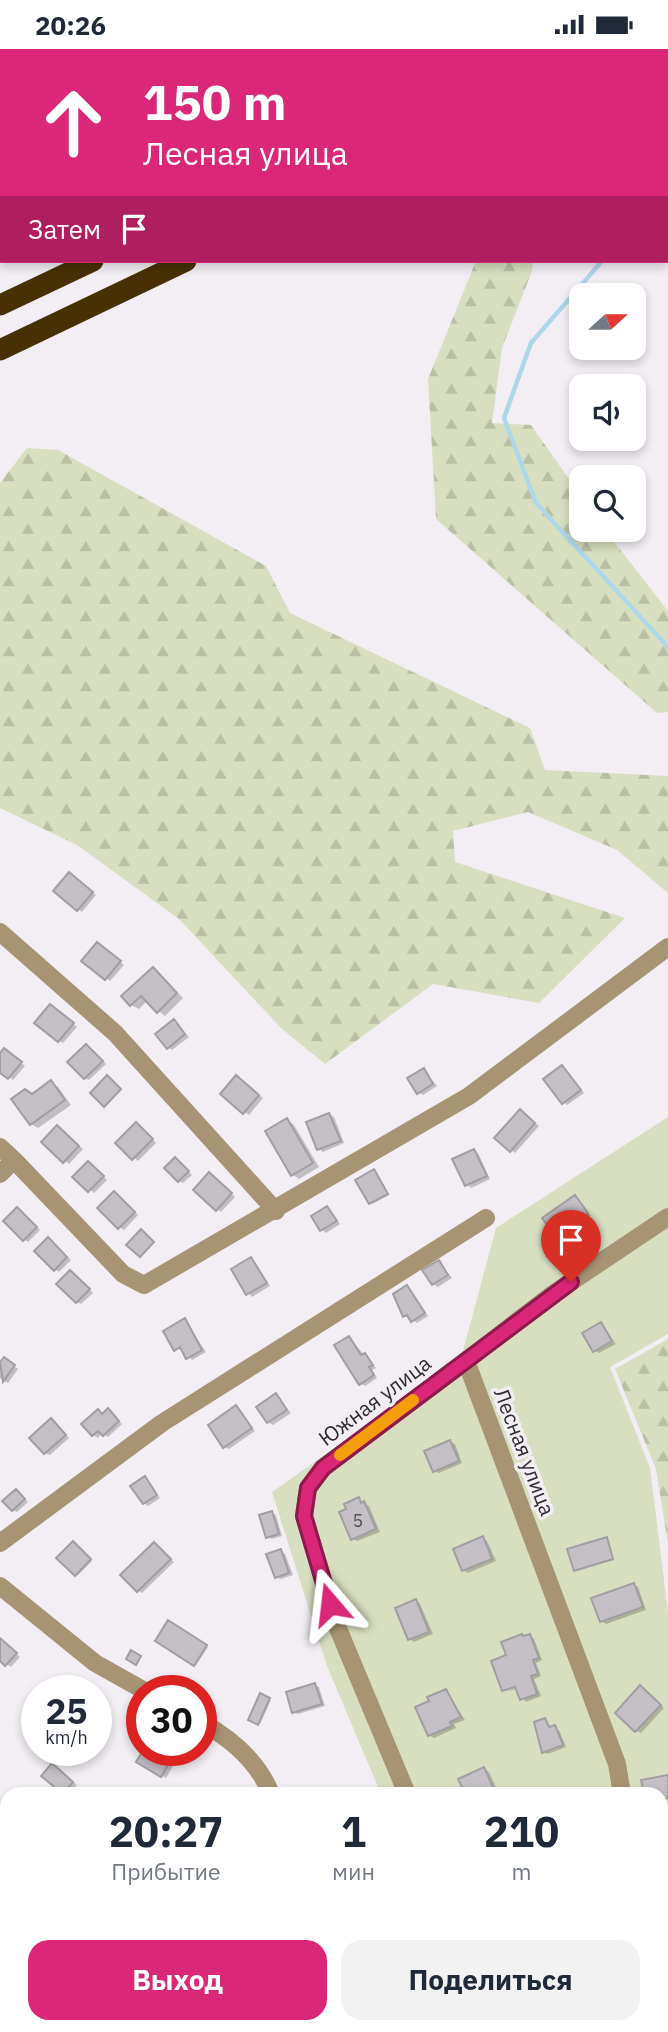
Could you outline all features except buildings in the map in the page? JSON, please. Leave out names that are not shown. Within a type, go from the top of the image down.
[{"type":"highway","points":[[0,305],[89,263]]},
{"type":"highway","points":[[0,350],[182,263]]},
{"type":"street","points":[[0,932],[115,1033],[276,1211]]},
{"type":"street","points":[[0,1147],[123,1274],[144,1285],[276,1211],[470,1096],[668,947]]},
{"type":"street","points":[[0,1174],[14,1160]]},
{"type":"street","points":[[466,1361],[550,1296],[668,1217]]},
{"type":"street","points":[[0,1543],[162,1423],[486,1218]]},
{"type":"street","name":"Южная улица","points":[[404,1787],[337,1626],[304,1516],[308,1488],[323,1468],[466,1361]]},
{"type":"street","name":"Лесная улица","points":[[466,1361],[617,1765],[621,1787]]},
{"type":"street","points":[[0,1586],[95,1663],[126,1680]]},
{"type":"street","points":[[217,1730],[262,1770],[268,1787]]},
{"type":"green space","points":[[475,263],[533,263],[502,348],[492,423],[531,425],[569,479],[569,542],[614,542],[668,611],[668,712],[657,713],[436,519],[428,379]]},
{"type":"green space","points":[[27,448],[58,450],[266,566],[290,613],[530,728],[545,770],[668,776],[668,893],[617,850],[528,812],[453,831],[455,862],[625,918],[539,1003],[433,984],[325,1064],[281,1028],[179,919],[77,845],[0,808],[0,483]]},
{"type":"green space","points":[[668,1117],[668,1334],[610,1367],[650,1468],[668,1612],[668,1787],[378,1787],[327,1666],[272,1492],[367,1425],[463,1351],[496,1228]]},
{"type":"green space","points":[[668,1339],[668,1544],[656,1469],[615,1369]]},
{"type":"waterway","points":[[600,263],[531,343],[504,418],[536,503],[668,647]]},
{"type":"slow traffic","points":[[340,1455],[413,1400]]},
{"type":"route","points":[[330,1604],[304,1516],[308,1488],[323,1468],[571,1282]]}]
